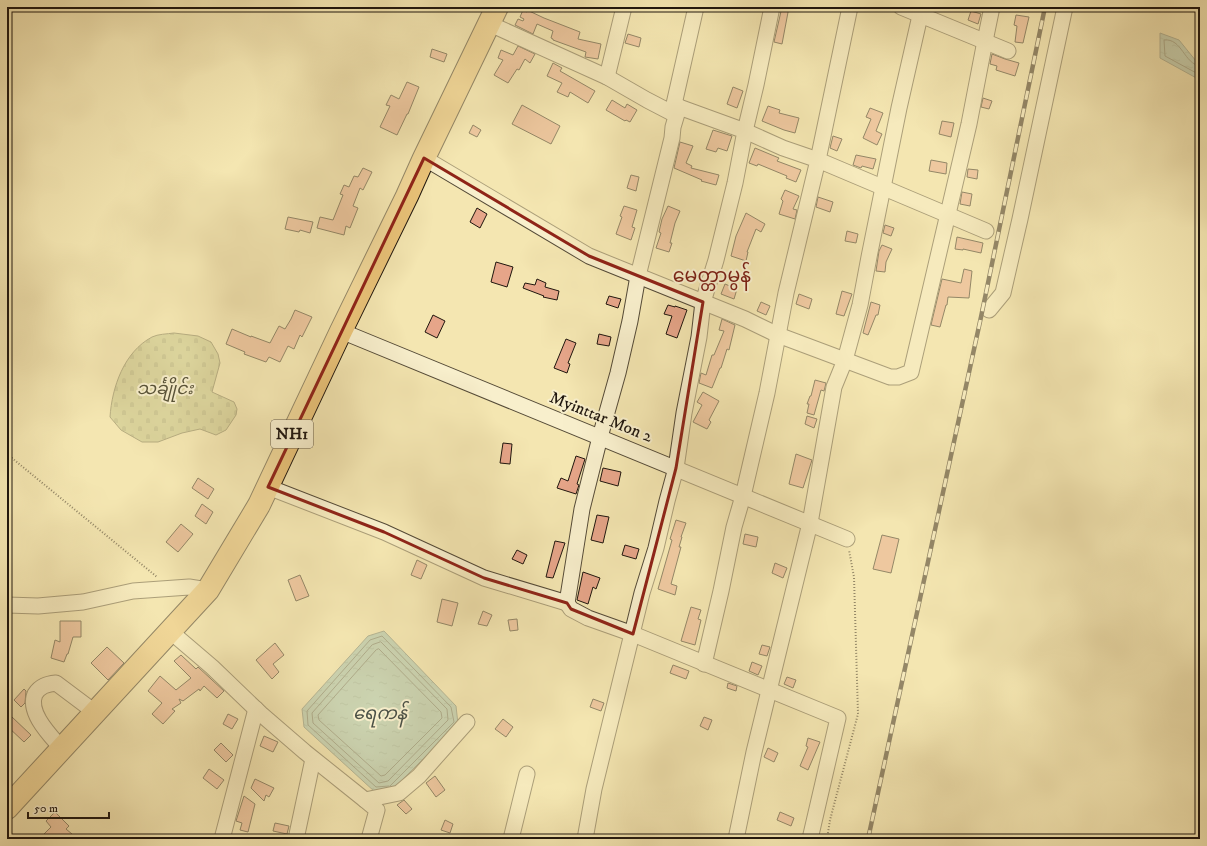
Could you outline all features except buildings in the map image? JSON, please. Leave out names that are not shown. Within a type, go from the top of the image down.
[{"type":"highway","name":"NH1","points":[[7,808],[171,632],[208,590],[259,505],[341,331],[494,15]]},
{"type":"street","points":[[607,76],[624,7]]},
{"type":"street","points":[[567,603],[582,509],[618,373],[638,276],[672,138],[696,7]]},
{"type":"street","points":[[585,839],[594,789],[642,593],[656,548],[676,468],[684,413],[698,344],[704,302],[735,183],[772,7]]},
{"type":"street","points":[[704,664],[734,527],[744,496],[767,393],[786,293],[818,160],[850,7]]},
{"type":"street","points":[[901,7],[921,11],[1008,52]]},
{"type":"street","points":[[424,158],[589,256],[746,319],[778,335],[890,377],[898,377],[911,372],[969,124],[984,41],[992,7]]},
{"type":"street","points":[[989,310],[1003,293],[1065,7]]},
{"type":"street","points":[[736,839],[754,752],[810,523],[834,387],[845,360],[860,305],[882,188],[921,11]]},
{"type":"street","points":[[494,15],[607,76],[647,100],[745,131],[986,231]]},
{"type":"street","name":"Myinttar Mon 2","points":[[341,331],[847,539]]},
{"type":"street","points":[[268,486],[384,532],[484,578],[567,603],[571,609],[576,612],[838,718],[810,839]]},
{"type":"street","points":[[7,605],[38,606],[83,602],[133,591],[189,586],[208,590]]},
{"type":"street","points":[[171,632],[212,667],[256,710],[313,759],[377,810],[369,839]]},
{"type":"street","points":[[62,749],[41,724],[35,711],[34,698],[38,690],[47,684],[56,683],[96,713]]},
{"type":"street","points":[[222,839],[256,710]]},
{"type":"street","points":[[365,800],[399,793],[419,776],[467,722]]},
{"type":"street","points":[[296,839],[313,759]]},
{"type":"street","points":[[511,839],[527,774]]},
{"type":"path","points":[[7,454],[170,588]]},
{"type":"path","points":[[827,839],[830,820],[858,714],[854,577],[847,539]]},
{"type":"highlighted area","points":[[424,158],[589,256],[703,302],[676,468],[633,634],[571,609],[567,603],[484,578],[384,532],[268,487]]},
{"type":"green space","name":"သင်္ချိုင်း","points":[[174,333],[198,336],[211,342],[218,354],[220,363],[212,392],[234,402],[237,409],[236,415],[226,430],[216,435],[200,429],[182,433],[158,442],[142,442],[121,430],[110,417],[113,394],[121,371],[134,352],[142,344],[154,336]]},
{"type":"water","points":[[1160,33],[1179,40],[1196,61],[1200,63],[1200,80],[1160,58]]},
{"type":"water","name":"ရေကန်","points":[[384,631],[456,706],[458,724],[392,790],[375,792],[304,727],[302,709],[368,636]]},
{"type":"railway","points":[[868,839],[981,317],[1045,7]]},
{"type":"district","name":"မေတ္တာမွန်","points":[[712,276]]}]
